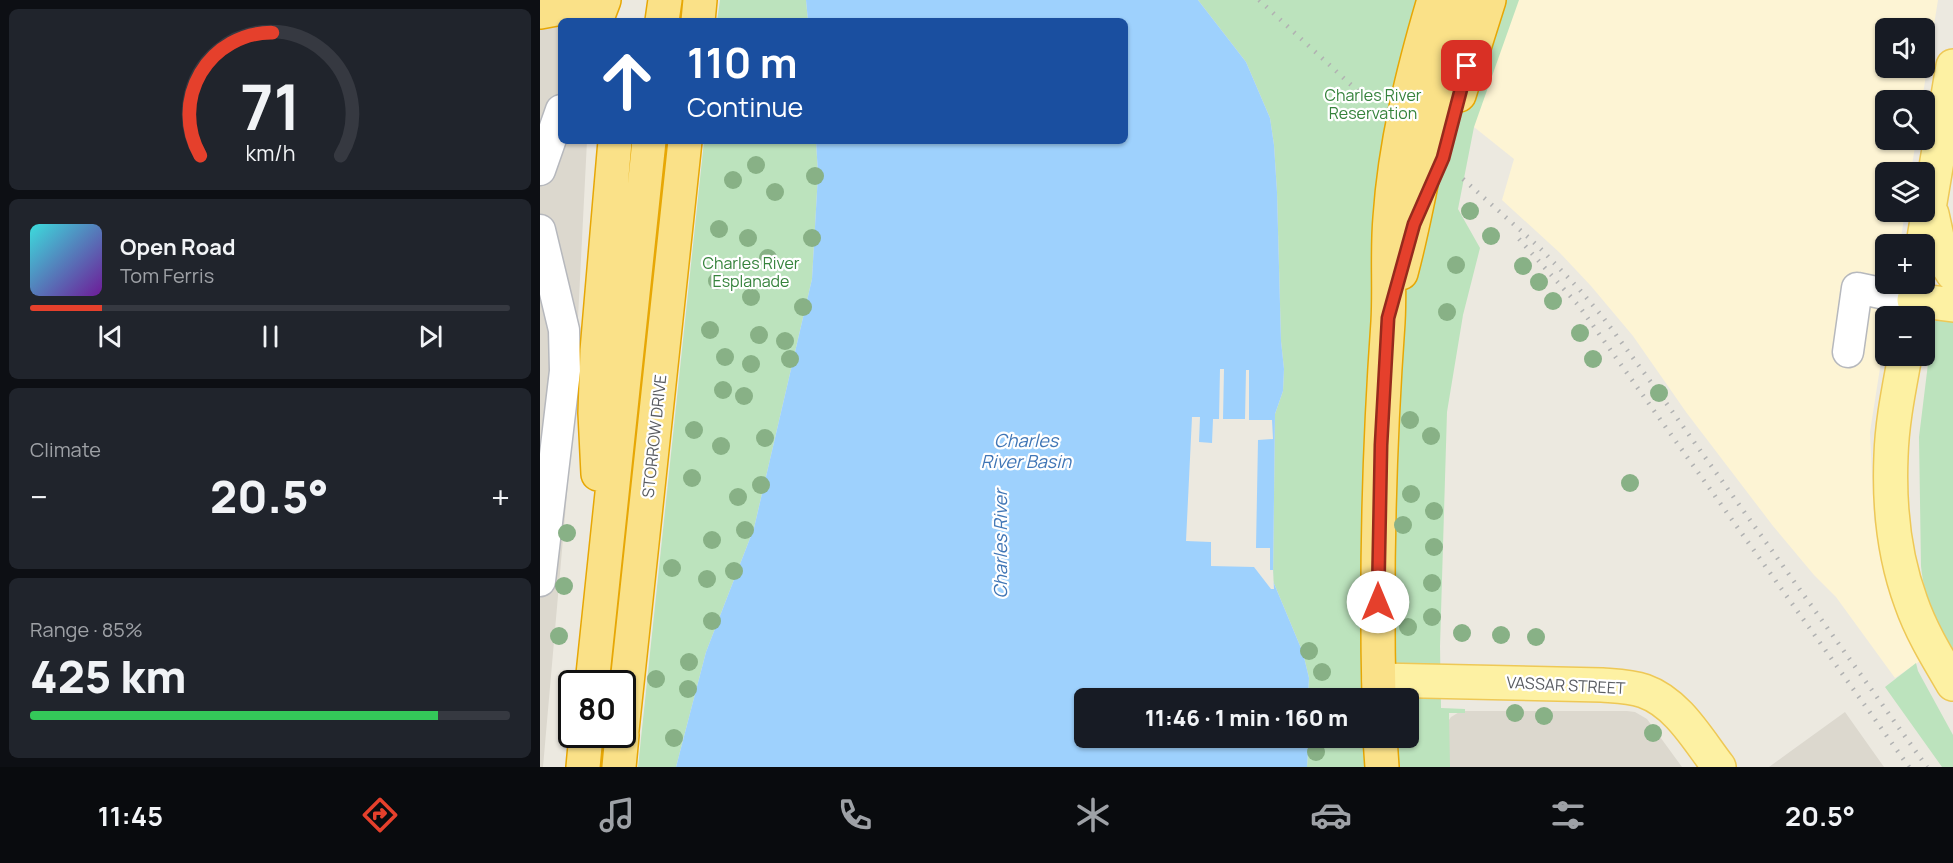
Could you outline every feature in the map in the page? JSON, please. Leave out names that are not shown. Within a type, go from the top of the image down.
[{"type":"highway","points":[[540,12],[582,0]]},
{"type":"highway","points":[[597,18],[604,0]]},
{"type":"highway","points":[[662,18],[664,0]]},
{"type":"highway","points":[[698,18],[700,0]]},
{"type":"highway","points":[[1402,221],[1381,138],[1410,0]]},
{"type":"highway","points":[[1402,221],[1396,163],[1407,104],[1434,0]]},
{"type":"highway","points":[[1379,688],[1378,546],[1381,434],[1388,318],[1402,221],[1462,0]]},
{"type":"highway","points":[[1402,221],[1443,158],[1461,86],[1489,0]]},
{"type":"highway","points":[[540,18],[558,31]]},
{"type":"highway","points":[[603,577],[595,413],[597,351],[615,144]]},
{"type":"highway","points":[[593,670],[650,144]]},
{"type":"highway","name":"STORROW DRIVE","points":[[628,670],[685,144]]},
{"type":"highway","points":[[583,767],[585,748]]},
{"type":"highway","points":[[619,767],[621,748]]},
{"type":"highway","points":[[1381,748],[1382,767]]},
{"type":"main road","points":[[1935,174],[1953,66]]},
{"type":"main road","points":[[1933,222],[1941,255],[1953,274]]},
{"type":"main road","points":[[1914,300],[1953,305]]},
{"type":"main road","points":[[1903,366],[1891,455],[1891,497],[1896,539],[1902,575],[1911,604],[1932,648],[1953,684]]},
{"type":"main road","name":"VASSAR STREET","points":[[1419,688],[1602,685],[1643,691],[1667,704],[1677,713],[1719,767]]},
{"type":"lane","points":[[540,170],[558,119]]},
{"type":"lane","points":[[540,230],[564,330],[565,355],[540,580]]},
{"type":"lane","points":[[1848,352],[1857,288],[1914,300]]},
{"type":"shaded area","points":[[540,0],[588,0],[586,18],[558,18],[558,144],[587,144],[572,436],[543,767],[540,767]]},
{"type":"shaded area","points":[[1514,0],[1938,0],[1935,19],[1875,18],[1875,78],[1926,78],[1924,90],[1875,90],[1875,150],[1914,150],[1913,162],[1875,162],[1875,222],[1903,222],[1902,234],[1875,234],[1875,294],[1892,294],[1891,306],[1875,306],[1875,366],[1880,366],[1870,432],[1874,520],[1903,628],[1920,661],[1895,678],[1836,597],[1814,575],[1773,526],[1686,412],[1633,336],[1560,253],[1502,200],[1514,159],[1474,127]]},
{"type":"shaded area","points":[[1461,711],[1635,712],[1647,719],[1682,767],[1445,767],[1447,723],[1451,717]]},
{"type":"shaded area","points":[[1845,712],[1884,767],[1769,767],[1791,751]]},
{"type":"green space","points":[[720,0],[806,0],[808,18],[717,18]]},
{"type":"green space","name":"Charles River Reservation","points":[[1198,0],[1519,0],[1474,127],[1458,209],[1480,248],[1463,315],[1447,412],[1440,646],[1441,708],[1465,709],[1465,713],[1449,713],[1450,767],[1307,767],[1308,748],[1419,748],[1419,688],[1309,688],[1309,678],[1303,653],[1273,581],[1275,414],[1283,391],[1284,369],[1281,341],[1277,192],[1270,118],[1246,62]]},
{"type":"green space","name":"Charles River Esplanade","points":[[704,144],[816,144],[818,174],[812,279],[754,528],[706,652],[676,767],[638,767]]},
{"type":"green space","points":[[1938,319],[1953,322],[1953,653],[1928,601],[1921,566],[1919,437],[1928,366],[1935,366],[1935,321]]},
{"type":"green space","points":[[1916,663],[1918,671],[1953,735],[1953,767],[1942,767],[1885,687]]},
{"type":"water","name":"Charles River Basin","points":[[806,0],[1198,0],[1246,62],[1270,118],[1277,192],[1281,341],[1284,369],[1283,391],[1275,414],[1273,581],[1303,653],[1309,678],[1309,688],[1074,688],[1074,748],[1308,748],[1307,767],[676,767],[706,652],[754,528],[812,279],[818,174],[816,144],[1128,144],[1128,18],[808,18]]},
{"type":"pier","points":[[1220,369],[1224,369],[1223,419],[1245,419],[1246,370],[1249,370],[1249,420],[1272,420],[1273,439],[1258,440],[1256,548],[1270,548],[1270,570],[1273,570],[1274,589],[1271,589],[1254,567],[1211,566],[1211,542],[1186,541],[1192,417],[1200,417],[1199,442],[1212,443],[1213,419],[1219,419]]},
{"type":"railway","points":[[1259,0],[1362,95]]},
{"type":"railway","points":[[1463,179],[1539,247],[1602,316],[1927,767]]},
{"type":"railway","points":[[1519,239],[1579,306],[1909,767]]},
{"type":"route","points":[[1378,602],[1381,445],[1388,318],[1414,224],[1443,158],[1467,66]]},
{"type":"water label","name":"Charles River","points":[[1001,544]]}]
